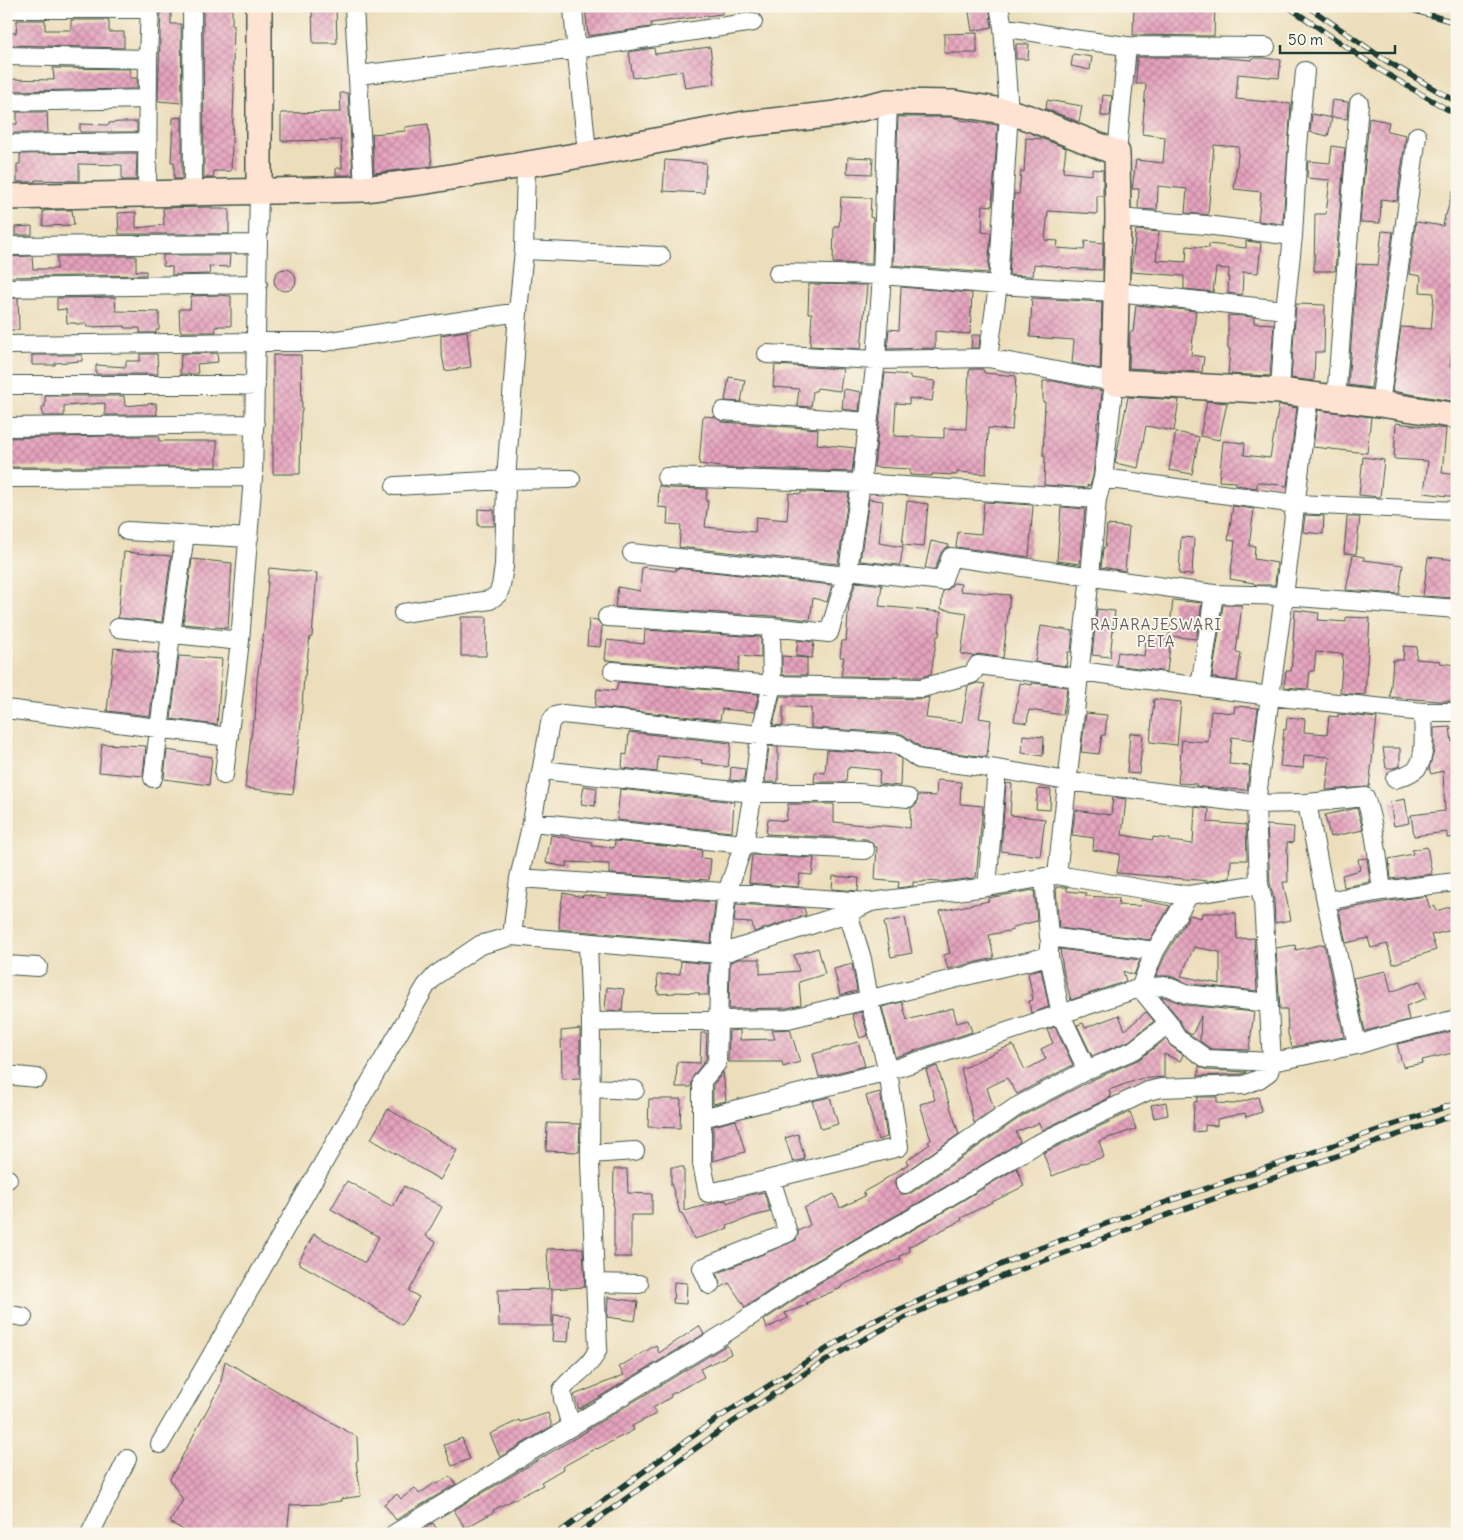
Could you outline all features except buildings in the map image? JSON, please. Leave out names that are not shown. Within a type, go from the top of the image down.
[{"type":"street","points":[[192,6],[193,192]]},
{"type":"street","points":[[224,775],[240,642],[254,477],[259,191],[259,6]]},
{"type":"street","points":[[354,6],[364,189]]},
{"type":"street","points":[[573,6],[587,154]]},
{"type":"street","points":[[988,358],[998,285],[1009,112],[1000,6]]},
{"type":"street","points":[[6,8],[150,8],[147,99],[147,194]]},
{"type":"street","points":[[358,75],[576,49],[752,22]]},
{"type":"street","points":[[1003,27],[1127,46],[1266,47]]},
{"type":"street","points":[[1087,1070],[1061,1014],[1049,956],[1050,876],[1067,781],[1097,498],[1102,478],[1114,382],[1118,218],[1117,153],[1127,46]]},
{"type":"street","points":[[6,56],[148,59]]},
{"type":"street","points":[[1280,391],[1305,71]]},
{"type":"street","points":[[6,102],[147,99]]},
{"type":"street","points":[[6,197],[364,189],[427,181],[587,154],[745,124],[836,114],[888,102],[953,103],[1009,112],[1032,119],[1117,153]]},
{"type":"street","points":[[607,617],[771,627],[830,633],[847,573],[861,483],[876,360],[882,275],[888,102]]},
{"type":"street","points":[[1336,399],[1359,102]]},
{"type":"street","points":[[1380,404],[1417,136]]},
{"type":"street","points":[[6,144],[147,142]]},
{"type":"street","points":[[403,613],[490,600],[498,594],[501,586],[504,566],[506,480],[524,250],[526,164]]},
{"type":"street","points":[[1118,218],[1206,225],[1293,236]]},
{"type":"street","points":[[6,246],[258,244]]},
{"type":"street","points":[[524,250],[661,256]]},
{"type":"street","points":[[778,274],[882,275],[998,285],[1116,292],[1285,310]]},
{"type":"street","points":[[6,288],[258,284]]},
{"type":"street","points":[[6,345],[324,342],[518,312]]},
{"type":"street","points":[[767,354],[876,360],[988,358],[1114,382],[1280,391],[1380,404],[1456,411]]},
{"type":"street","points":[[6,385],[256,386]]},
{"type":"street","points":[[394,1534],[724,1334],[812,1275],[921,1213],[1034,1145],[1148,1091],[1161,1088],[1244,1085],[1259,1079],[1269,1072],[1272,1062],[1263,901],[1259,884],[1256,804],[1309,395]]},
{"type":"street","points":[[723,411],[868,422]]},
{"type":"street","points":[[6,427],[255,424]]},
{"type":"street","points":[[6,478],[254,477]]},
{"type":"street","points":[[666,477],[861,483],[1097,498]]},
{"type":"street","points":[[1102,478],[1296,504],[1457,511]]},
{"type":"street","points":[[395,486],[506,480],[571,479]]},
{"type":"street","points":[[127,531],[249,538]]},
{"type":"street","points":[[154,778],[171,634],[186,534]]},
{"type":"street","points":[[632,553],[942,581],[951,557],[1214,594],[1284,596],[1457,609]]},
{"type":"street","points":[[1200,687],[1214,594]]},
{"type":"street","points":[[771,627],[772,685],[760,735],[744,844],[727,892],[720,954],[717,1063],[702,1081],[702,1164],[708,1193],[899,1146],[888,1071],[869,999],[862,959],[848,913]]},
{"type":"street","points":[[118,628],[240,642]]},
{"type":"street","points":[[613,671],[772,685],[922,688],[972,674],[978,665],[1423,712],[1457,712]]},
{"type":"street","points":[[6,709],[229,737]]},
{"type":"street","points":[[1395,779],[1408,774],[1421,762],[1423,752],[1423,712]]},
{"type":"street","points":[[512,936],[519,878],[532,822],[550,723],[555,716],[563,714],[760,735],[898,744],[919,759],[997,769],[1067,781],[1256,804],[1307,803],[1365,797],[1382,890]]},
{"type":"street","points":[[987,888],[997,769]]},
{"type":"street","points":[[542,770],[753,793],[859,793],[908,798]]},
{"type":"street","points":[[1307,803],[1357,1044]]},
{"type":"street","points":[[532,822],[744,844],[864,850]]},
{"type":"street","points":[[519,878],[871,902],[987,888],[1050,876],[1173,894],[1189,894],[1259,884]]},
{"type":"street","points":[[1326,901],[1382,890],[1456,882]]},
{"type":"street","points":[[1140,988],[1155,951],[1189,894]]},
{"type":"street","points":[[160,1444],[426,986],[436,975],[480,944],[512,936],[720,954],[848,913],[871,902]]},
{"type":"street","points":[[1049,937],[1155,951]]},
{"type":"street","points":[[571,1426],[562,1390],[568,1381],[591,1363],[596,1356],[598,1348],[590,1154],[591,1022],[588,943]]},
{"type":"street","points":[[591,1022],[788,1019],[1049,956]]},
{"type":"street","points":[[6,965],[38,967]]},
{"type":"street","points":[[702,1118],[888,1071],[1140,988],[1166,986],[1186,994],[1269,1003]]},
{"type":"street","points":[[1140,988],[1169,1023],[1177,1038],[1207,1058],[1272,1062],[1357,1044],[1457,1019]]},
{"type":"street","points":[[905,1184],[1016,1107],[1087,1070],[1134,1050],[1169,1023]]},
{"type":"street","points":[[6,1075],[37,1078]]},
{"type":"street","points":[[590,1088],[635,1090]]},
{"type":"street","points":[[590,1154],[635,1151]]},
{"type":"street","points":[[710,1285],[702,1268],[788,1233],[771,1179]]},
{"type":"street","points":[[595,1284],[639,1284]]},
{"type":"street","points":[[90,1534],[127,1459]]},
{"type":"railway","points":[[1287,6],[1380,70],[1457,115]]},
{"type":"railway","points":[[1307,6],[1385,60],[1457,102]]},
{"type":"railway","points":[[1399,6],[1457,23]]},
{"type":"railway","points":[[557,1534],[718,1418],[869,1323],[1032,1251],[1149,1208],[1457,1103]]},
{"type":"railway","points":[[577,1534],[724,1428],[810,1370],[904,1318],[979,1285],[1153,1220],[1457,1114]]},
{"type":"district","name":"RAJARAJESWARI PETA","points":[[1156,634]]}]
